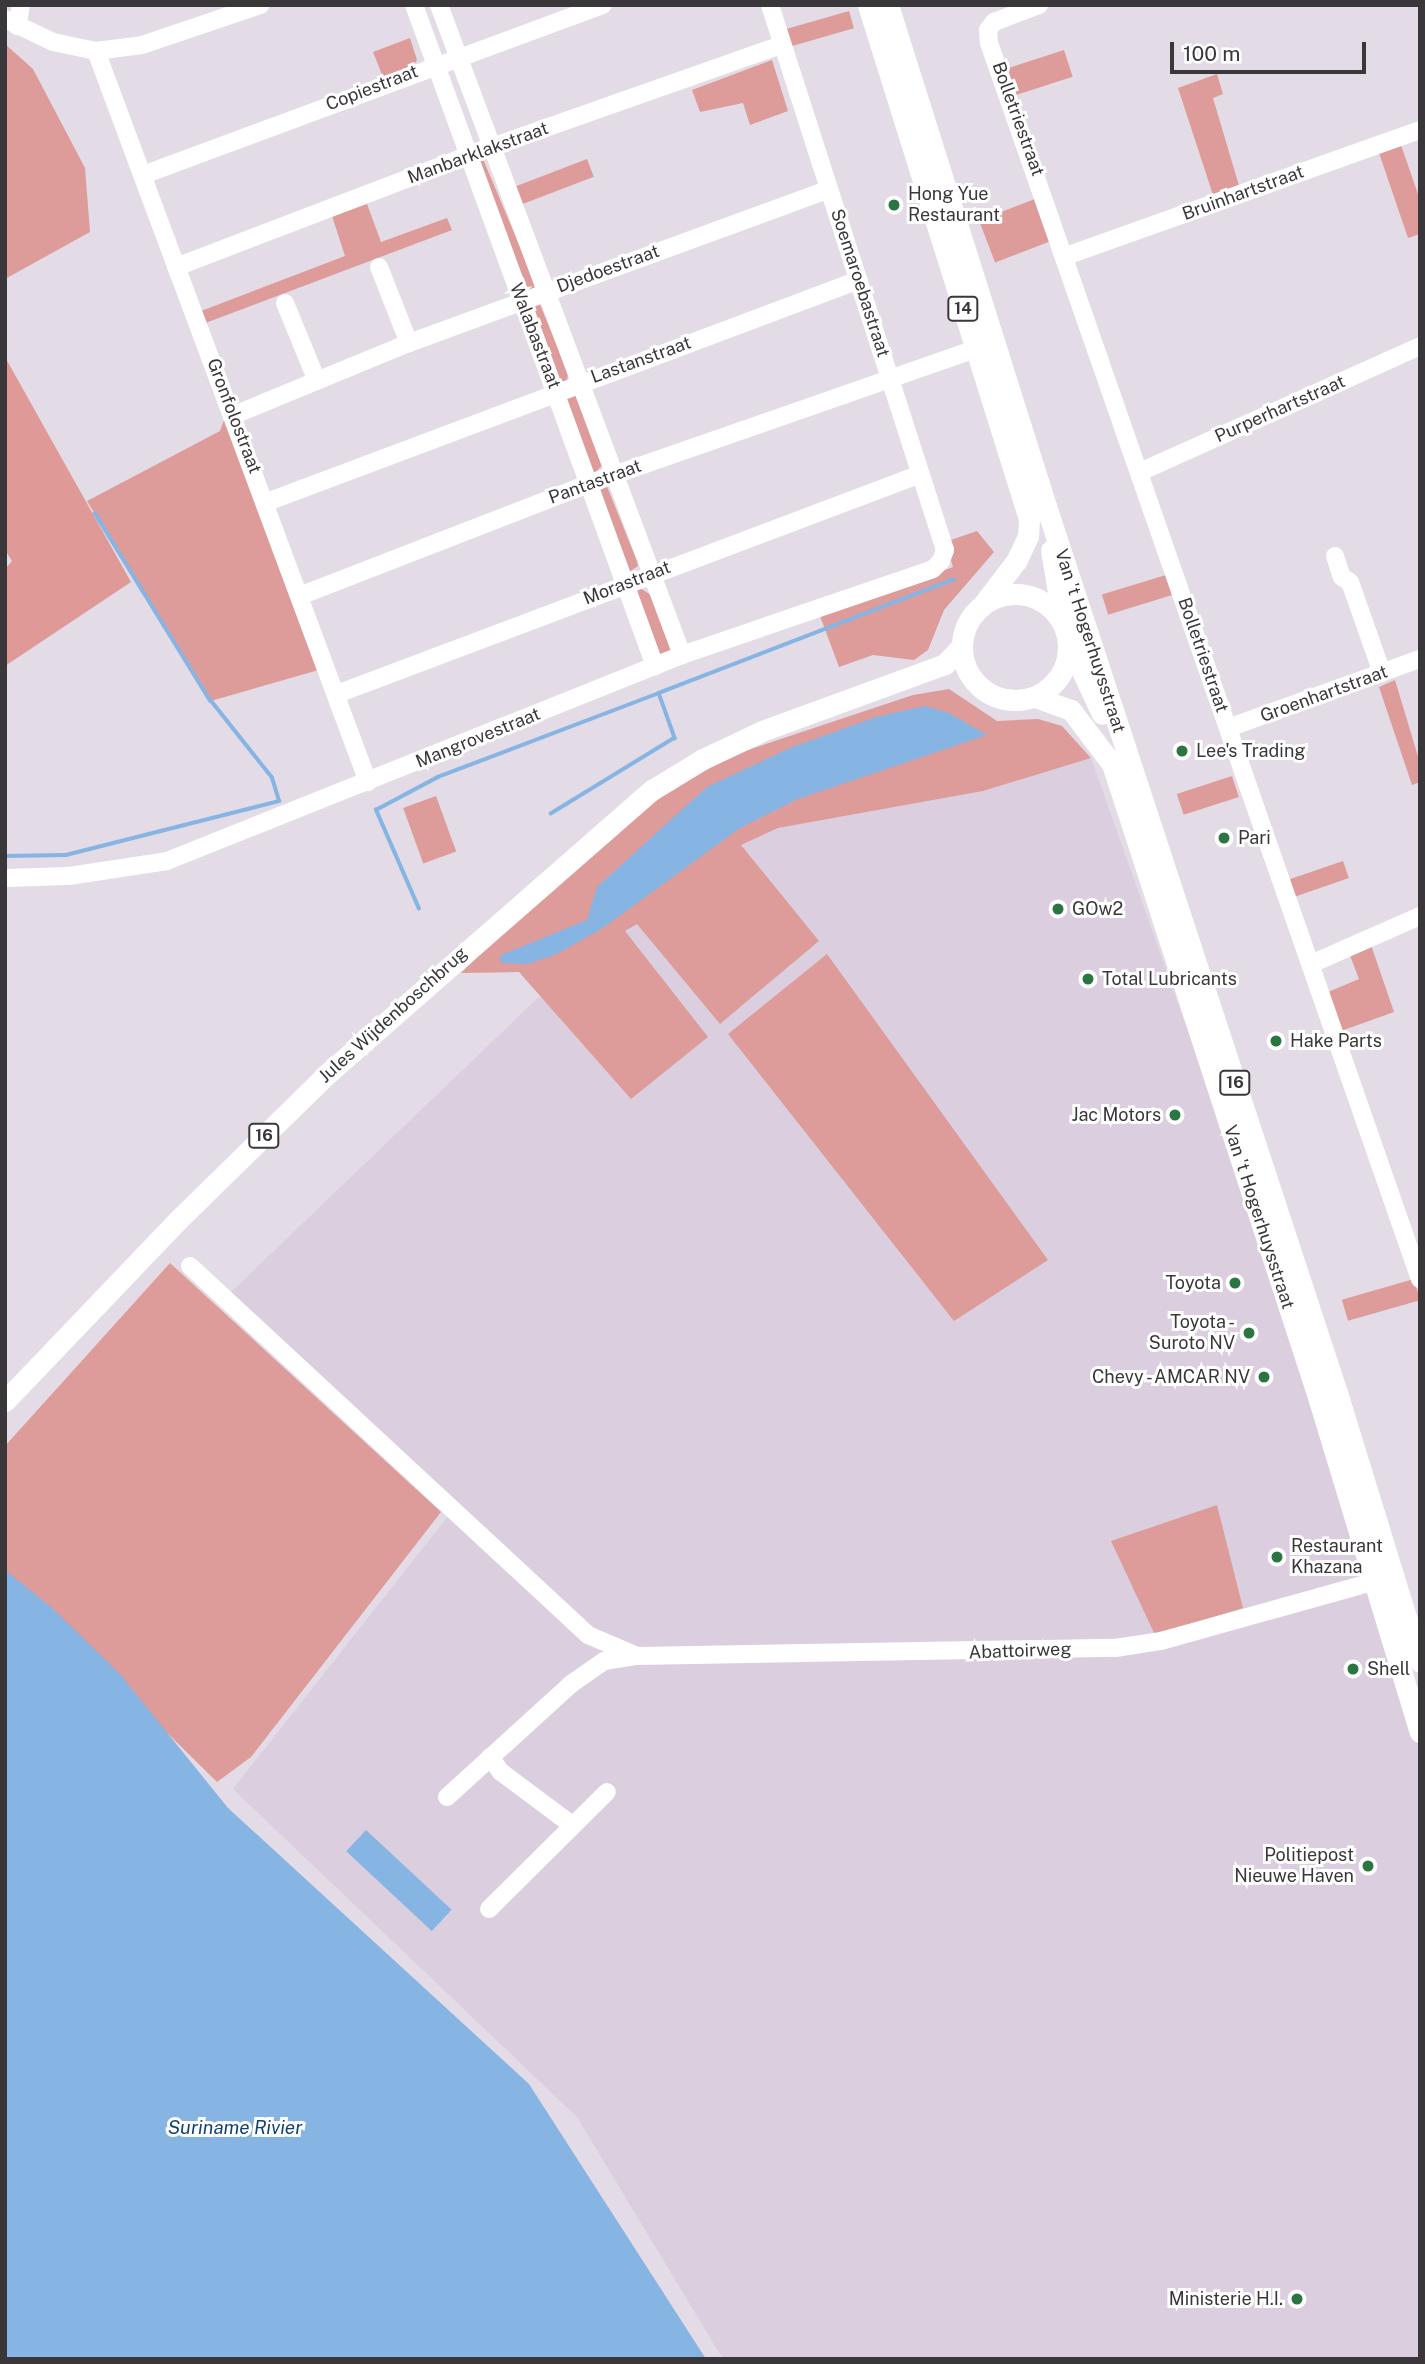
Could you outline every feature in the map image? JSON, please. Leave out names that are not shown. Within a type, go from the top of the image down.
[{"type":"main road","name":"14","points":[[868,5],[1030,519],[1028,536],[1017,560],[985,603]]},
{"type":"main road","name":"Van 't Hogerhuysstraat","points":[[888,5],[1046,506],[1339,1399],[1420,1732]]},
{"type":"main road","name":"Van 't Hogerhuysstraat","points":[[1046,506],[1067,636],[1134,775]]},
{"type":"main road","points":[[985,603],[1015,594],[1031,597],[1051,610],[1067,636],[1060,674],[1035,697]]},
{"type":"main road","name":"16","points":[[961,647],[968,622],[985,603]]},
{"type":"main road","points":[[961,647],[970,677]]},
{"type":"main road","name":"Jules Wijdenboschbrug","points":[[5,1401],[177,1221],[326,1075],[538,886],[652,790],[703,759],[762,731],[838,706],[945,664],[961,647]]},
{"type":"main road","name":"16","points":[[970,677],[995,697],[1035,697]]},
{"type":"main road","name":"Jules Wijdenboschbrug","points":[[838,706],[970,677]]},
{"type":"main road","name":"Van 't Hogerhuysstraat","points":[[1035,697],[1071,710],[1112,764],[1318,1397],[1382,1579],[1420,1662]]},
{"type":"street","points":[[21,5],[11,22],[53,42],[96,51],[142,45],[260,5]]},
{"type":"street","name":"Walabastraat","points":[[414,5],[466,156],[556,391],[655,666]]},
{"type":"street","name":"Walabastraat","points":[[439,5],[612,476],[682,655]]},
{"type":"street","name":"Copiestraat","points":[[143,174],[433,65],[603,5]]},
{"type":"street","name":"Soemaroebastraat","points":[[770,5],[890,376],[918,475],[945,550],[942,561]]},
{"type":"street","name":"Bolletriestraat","points":[[1039,5],[994,22],[988,30],[1420,1279]]},
{"type":"street","name":"Manbarklakstraat","points":[[176,267],[466,156],[782,46]]},
{"type":"street","name":"Gronfolostraat","points":[[96,51],[302,595],[368,782]]},
{"type":"street","name":"Bruinhartstraat","points":[[1066,256],[1420,130]]},
{"type":"street","name":"Djedoestraat","points":[[233,415],[409,343],[829,189]]},
{"type":"street","points":[[379,267],[409,343]]},
{"type":"street","name":"Lastanstraat","points":[[267,502],[556,391],[859,280]]},
{"type":"street","points":[[285,303],[317,381]]},
{"type":"street","name":"Purperhartstraat","points":[[1140,472],[1420,346]]},
{"type":"street","name":"Pantastraat","points":[[302,595],[588,484],[890,376],[976,349]]},
{"type":"street","name":"Morastraat","points":[[337,694],[918,475]]},
{"type":"street","points":[[1335,556],[1342,576],[1350,582],[1382,673]]},
{"type":"street","name":"Mangrovestraat","points":[[5,878],[69,876],[167,861],[682,655],[933,569],[942,561]]},
{"type":"street","name":"Groenhartstraat","points":[[1228,728],[1420,659]]},
{"type":"street","points":[[1311,964],[1420,916]]},
{"type":"street","points":[[190,1266],[588,1635],[637,1656]]},
{"type":"street","name":"Abattoirweg","points":[[447,1797],[587,1671],[604,1661],[637,1656],[1115,1648],[1161,1641],[1382,1579]]},
{"type":"street","points":[[490,1757],[501,1772],[572,1825]]},
{"type":"street","points":[[489,1909],[607,1792]]},
{"type":"shaded area","points":[[849,11],[854,28],[789,47],[784,30]]},
{"type":"shaded area","points":[[410,38],[417,60],[414,65],[383,77],[373,52]]},
{"type":"shaded area","points":[[5,44],[33,69],[85,168],[90,232],[5,279]]},
{"type":"shaded area","points":[[1064,50],[1073,77],[1015,95],[1006,69]]},
{"type":"shaded area","points":[[772,60],[788,111],[750,125],[743,103],[700,112],[692,90]]},
{"type":"shaded area","points":[[1217,74],[1223,94],[1213,98],[1240,189],[1214,198],[1178,88]]},
{"type":"shaded area","points":[[1400,142],[1420,200],[1420,234],[1408,238],[1378,150]]},
{"type":"shaded area","points":[[483,159],[533,278],[535,289],[528,293],[479,161]]},
{"type":"shaded area","points":[[587,159],[594,177],[518,206],[511,188]]},
{"type":"shaded area","points":[[1035,199],[1051,241],[995,263],[979,221]]},
{"type":"shaded area","points":[[367,204],[381,242],[447,218],[452,230],[200,325],[196,313],[345,256],[332,216]]},
{"type":"shaded area","points":[[539,302],[568,373],[567,381],[559,383],[531,305]]},
{"type":"shaded area","points":[[5,357],[131,582],[5,666],[5,569],[12,561],[5,550]]},
{"type":"shaded area","points":[[575,394],[602,466],[592,475],[564,397]]},
{"type":"shaded area","points":[[227,412],[322,669],[211,701],[87,501],[220,431]]},
{"type":"shaded area","points":[[606,484],[637,561],[638,566],[629,572],[599,486]]},
{"type":"shaded area","points":[[977,531],[994,552],[944,610],[928,650],[914,660],[873,655],[839,667],[820,616],[953,567],[945,542]]},
{"type":"shaded area","points":[[1166,575],[1172,595],[1108,615],[1102,595]]},
{"type":"shaded area","points":[[640,588],[651,595],[674,652],[657,659],[636,590]]},
{"type":"shaded area","points":[[1395,680],[1420,763],[1420,782],[1412,785],[1379,687]]},
{"type":"shaded area","points":[[949,689],[997,721],[1038,719],[1062,726],[1091,758],[983,791],[778,828],[741,845],[819,941],[720,1024],[637,924],[625,931],[708,1037],[631,1099],[519,972],[461,973],[576,860],[658,795],[730,756],[913,695]]},
{"type":"shaded area","points":[[1091,758],[1261,1238],[1420,1735],[1420,2359],[723,2359],[577,2117],[233,1789],[453,1510],[227,1296],[541,995],[740,845],[778,828],[983,791]]},
{"type":"shaded area","points":[[1232,776],[1239,797],[1184,815],[1177,794]]},
{"type":"shaded area","points":[[436,796],[456,851],[423,863],[403,808]]},
{"type":"shaded area","points":[[1343,861],[1349,878],[1291,898],[1285,881]]},
{"type":"shaded area","points":[[1371,945],[1394,1012],[1341,1031],[1328,992],[1359,979],[1349,953]]},
{"type":"shaded area","points":[[827,954],[1048,1260],[954,1321],[728,1034]]},
{"type":"shaded area","points":[[170,1263],[441,1512],[251,1757],[217,1782],[5,1573],[5,1446]]},
{"type":"shaded area","points":[[1414,1279],[1420,1300],[1348,1321],[1342,1300]]},
{"type":"shaded area","points":[[1217,1505],[1243,1608],[1155,1635],[1111,1541]]},
{"type":"water","points":[[925,706],[949,713],[987,735],[798,799],[740,828],[603,928],[557,954],[528,964],[502,963],[499,956],[587,920],[597,887],[707,787],[790,748],[876,717]]},
{"type":"water","name":"Suriname Rivier","points":[[5,1570],[51,1607],[119,1673],[228,1808],[529,2084],[706,2359],[5,2359]]},
{"type":"water","points":[[366,1830],[452,1910],[432,1931],[346,1851]]},
{"type":"waterway","points":[[95,513],[210,700]]},
{"type":"waterway","points":[[659,693],[954,579]]},
{"type":"waterway","points":[[419,909],[376,810],[438,777],[659,693],[675,738],[551,814]]},
{"type":"waterway","points":[[5,856],[66,855],[279,801],[272,778],[211,701]]},
{"type":"place","name":"Hong Yue Restaurant","points":[[894,205]]},
{"type":"place","name":"Lee's Trading","points":[[1182,751]]},
{"type":"place","name":"Pari","points":[[1224,838]]},
{"type":"place","name":"GOw2","points":[[1058,909]]},
{"type":"place","name":"Total Lubricants","points":[[1088,979]]},
{"type":"place","name":"Hake Parts","points":[[1276,1041]]},
{"type":"place","name":"Jac Motors","points":[[1175,1115]]},
{"type":"place","name":"Toyota","points":[[1235,1283]]},
{"type":"place","name":"Toyota - Suroto NV","points":[[1249,1333]]},
{"type":"place","name":"Chevy - AMCAR NV","points":[[1264,1377]]},
{"type":"place","name":"Restaurant Khazana","points":[[1277,1557]]},
{"type":"place","name":"Shell","points":[[1353,1669]]},
{"type":"place","name":"Politiepost Nieuwe Haven","points":[[1368,1866]]},
{"type":"place","name":"Ministerie H.I.","points":[[1297,2299]]}]
